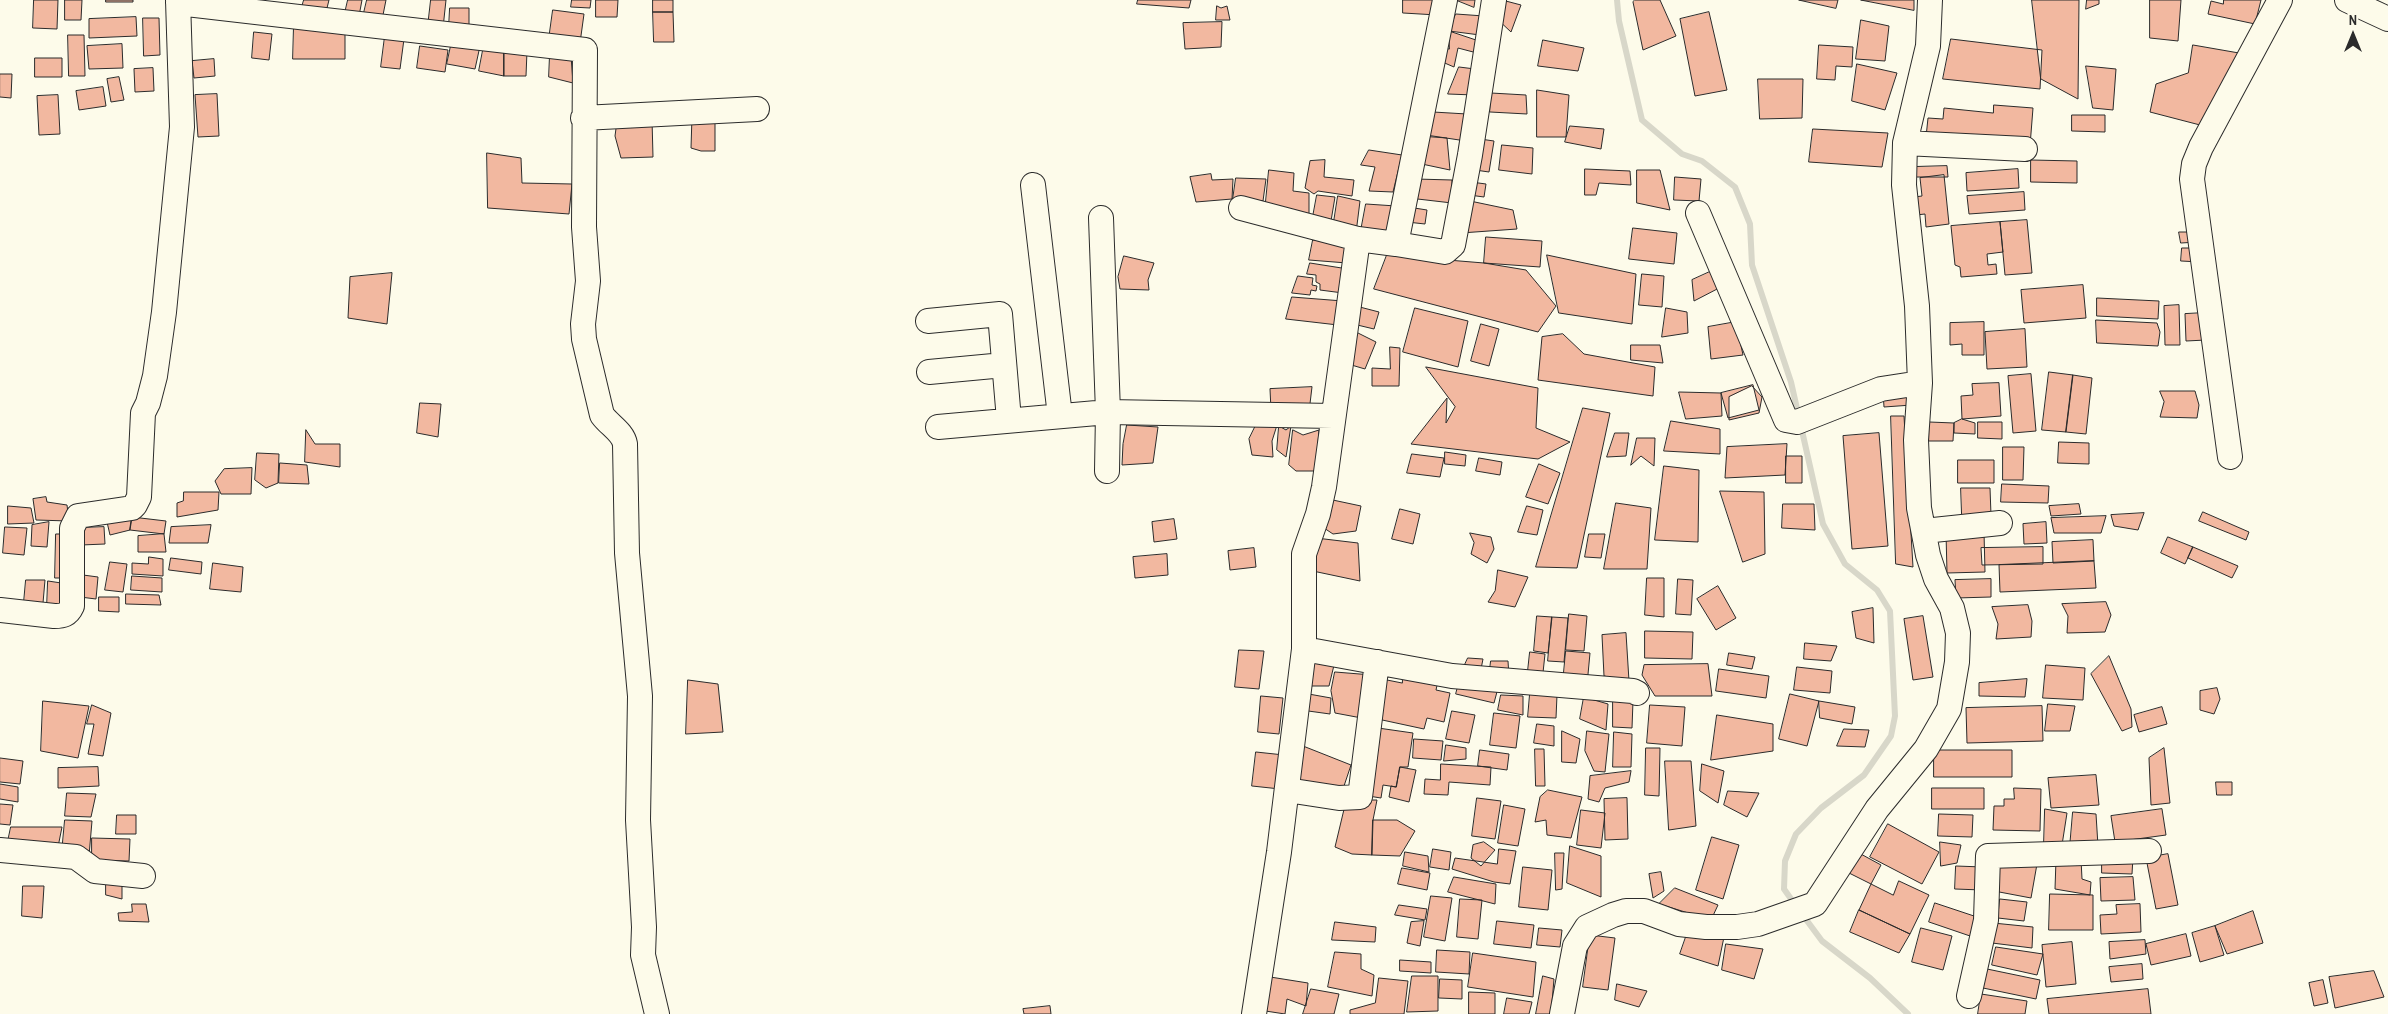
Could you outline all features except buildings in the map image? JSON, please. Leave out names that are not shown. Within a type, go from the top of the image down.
[{"type":"street","points":[[1396,244],[1445,0]]},
{"type":"street","points":[[1241,208],[1358,239],[1445,252],[1453,246],[1470,155],[1494,0]]},
{"type":"street","points":[[1562,1014],[1575,946],[1587,927],[1613,915],[1626,911],[1644,911],[1679,924],[1706,927],[1758,924],[1815,904],[1876,809],[1926,749],[1949,710],[1957,662],[1958,633],[1952,608],[1936,579],[1928,555],[1919,508],[1916,440],[1920,383],[1917,306],[1904,185],[1905,143],[1928,46],[1930,0]]},
{"type":"street","points":[[2230,457],[2192,179],[2194,164],[2201,147],[2280,0]]},
{"type":"street","points":[[2347,0],[2388,18]]},
{"type":"street","points":[[0,610],[54,616],[63,616],[69,612],[72,606],[72,528],[75,520],[78,516],[132,508],[139,497],[143,413],[148,403],[155,376],[164,312],[182,128],[178,2],[586,50],[583,118],[584,227],[588,265],[587,296],[583,324],[584,339],[602,415],[609,425],[620,433],[625,444],[627,553],[640,696],[638,820],[644,911],[643,956],[657,1014]]},
{"type":"street","points":[[583,118],[757,109]]},
{"type":"street","points":[[1905,143],[2025,149]]},
{"type":"street","points":[[1033,185],[1060,416]]},
{"type":"street","points":[[1698,213],[1786,420],[1804,418],[1882,390],[1920,383]]},
{"type":"street","points":[[1101,218],[1108,412],[1107,470]]},
{"type":"street","points":[[1254,1014],[1280,852],[1304,649],[1304,554],[1318,514],[1324,487],[1358,239]]},
{"type":"street","points":[[928,321],[1000,314],[1009,420]]},
{"type":"street","points":[[928,372],[1004,365]]},
{"type":"street","points":[[938,427],[1108,412],[1334,416]]},
{"type":"street","points":[[1924,531],[2000,523]]},
{"type":"street","points":[[1304,649],[1452,676],[1632,691],[1638,694]]},
{"type":"street","points":[[1287,790],[1339,798],[1360,797],[1377,662]]},
{"type":"street","points":[[0,850],[76,857],[95,870],[142,876]]},
{"type":"street","points":[[1969,996],[1986,920],[1988,856],[2149,851]]},
{"type":"waterway","points":[[1617,0],[1619,21],[1642,120],[1682,154],[1702,161],[1735,187],[1750,224],[1752,265],[1791,382],[1823,524],[1845,564],[1877,590],[1890,611],[1895,716],[1891,736],[1864,775],[1821,808],[1796,834],[1785,861],[1784,889],[1796,906]]},
{"type":"waterway","points":[[1802,914],[1822,941],[1870,978],[1908,1014]]}]
